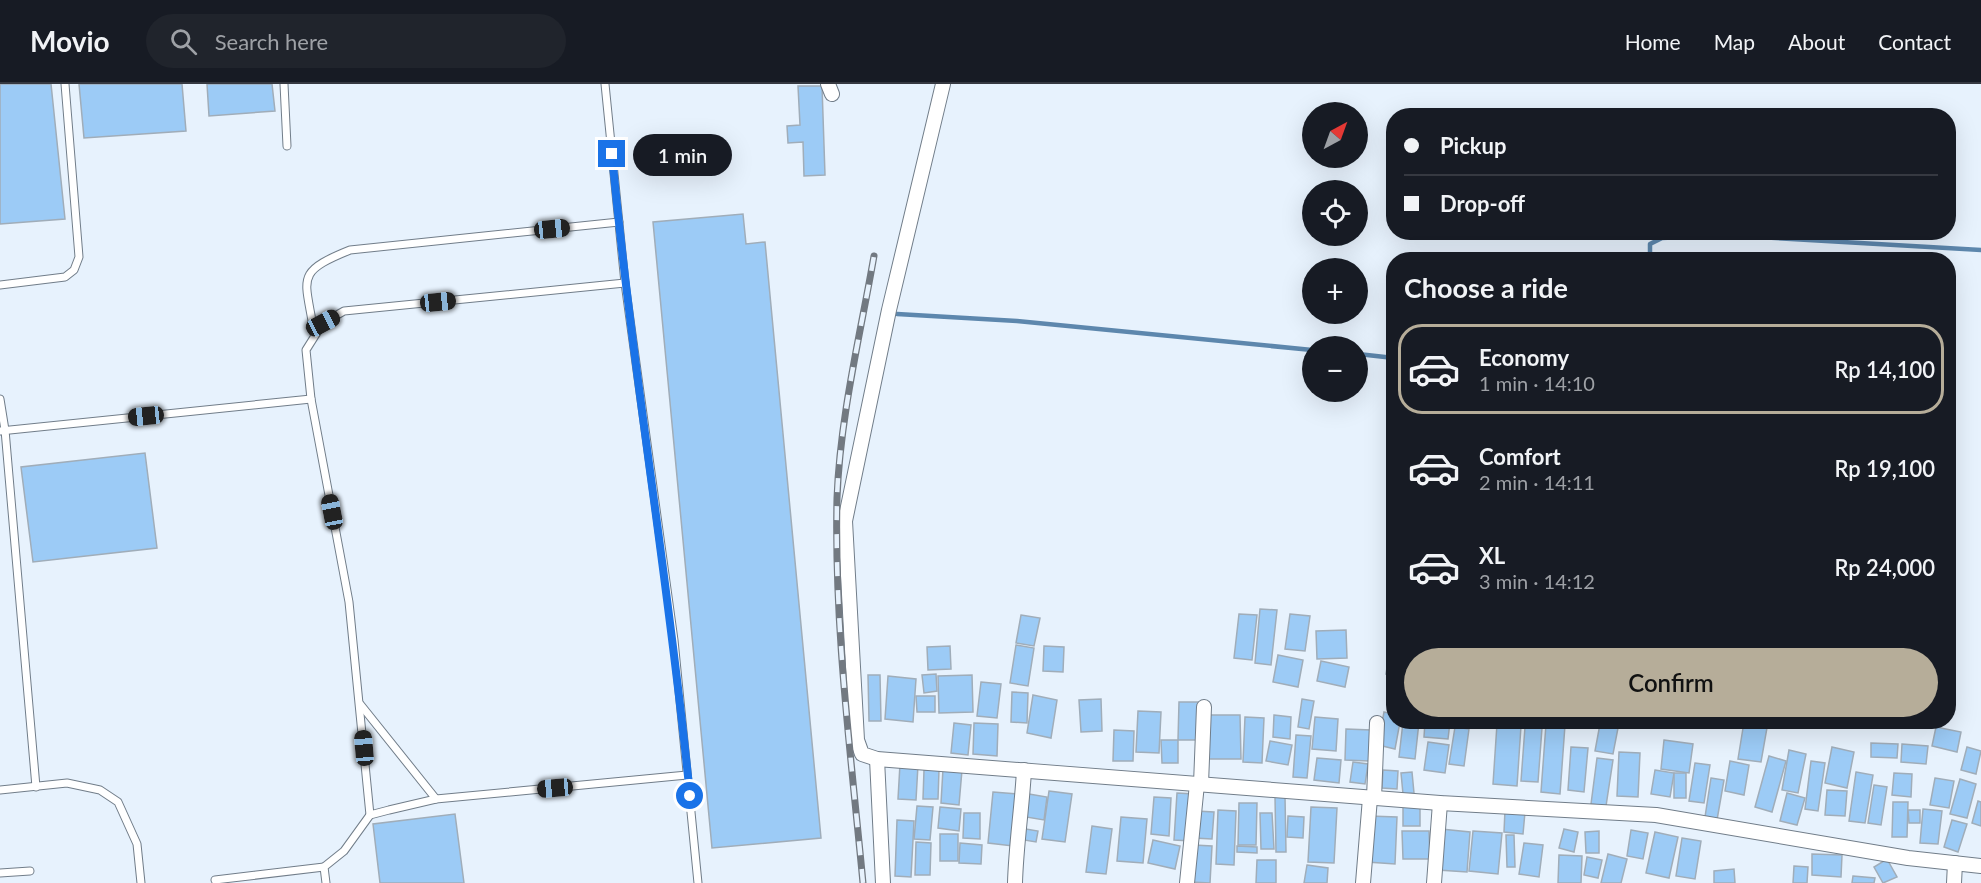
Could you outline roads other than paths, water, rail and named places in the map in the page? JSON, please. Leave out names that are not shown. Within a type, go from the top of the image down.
[{"type":"street","points":[[943,84],[889,310],[845,521],[857,741],[862,754],[877,759],[1372,798],[1656,815],[1908,858],[1981,866]]},
{"type":"street","points":[[1187,883],[1199,784],[1204,707]]},
{"type":"street","points":[[1363,883],[1377,723]]},
{"type":"street","points":[[877,759],[883,883]]},
{"type":"street","points":[[1015,883],[1016,841],[1022,807],[1024,771]]},
{"type":"street","points":[[1434,883],[1440,803]]},
{"type":"street","points":[[1954,883],[1955,863]]},
{"type":"lane","points":[[0,285],[65,277],[74,270],[79,256],[65,84]]},
{"type":"lane","points":[[284,84],[287,146]]},
{"type":"lane","points":[[605,84],[625,283],[674,640],[698,883]]},
{"type":"lane","points":[[314,333],[306,279],[313,267],[350,250],[619,222]]},
{"type":"lane","points":[[370,815],[350,602],[311,399],[306,350],[314,333],[323,323],[344,311],[625,283]]},
{"type":"lane","points":[[0,399],[36,787]]},
{"type":"lane","points":[[3,431],[311,399]]},
{"type":"lane","points":[[360,704],[436,799]]},
{"type":"lane","points":[[215,880],[324,867],[344,851],[370,815],[436,799],[687,775]]},
{"type":"lane","points":[[0,790],[67,783],[100,790],[118,802],[136,844],[141,883]]},
{"type":"lane","points":[[324,867],[326,883]]},
{"type":"lane","points":[[0,873],[30,871]]},
{"type":"waterway","points":[[1650,252],[1650,244],[1658,240]]},
{"type":"waterway","points":[[1810,240],[1981,250]]},
{"type":"waterway","points":[[897,314],[1017,321],[1302,349]]},
{"type":"waterway","points":[[1368,355],[1386,357]]},
{"type":"railway","points":[[863,883],[841,642],[837,498],[846,407],[874,256]]}]
